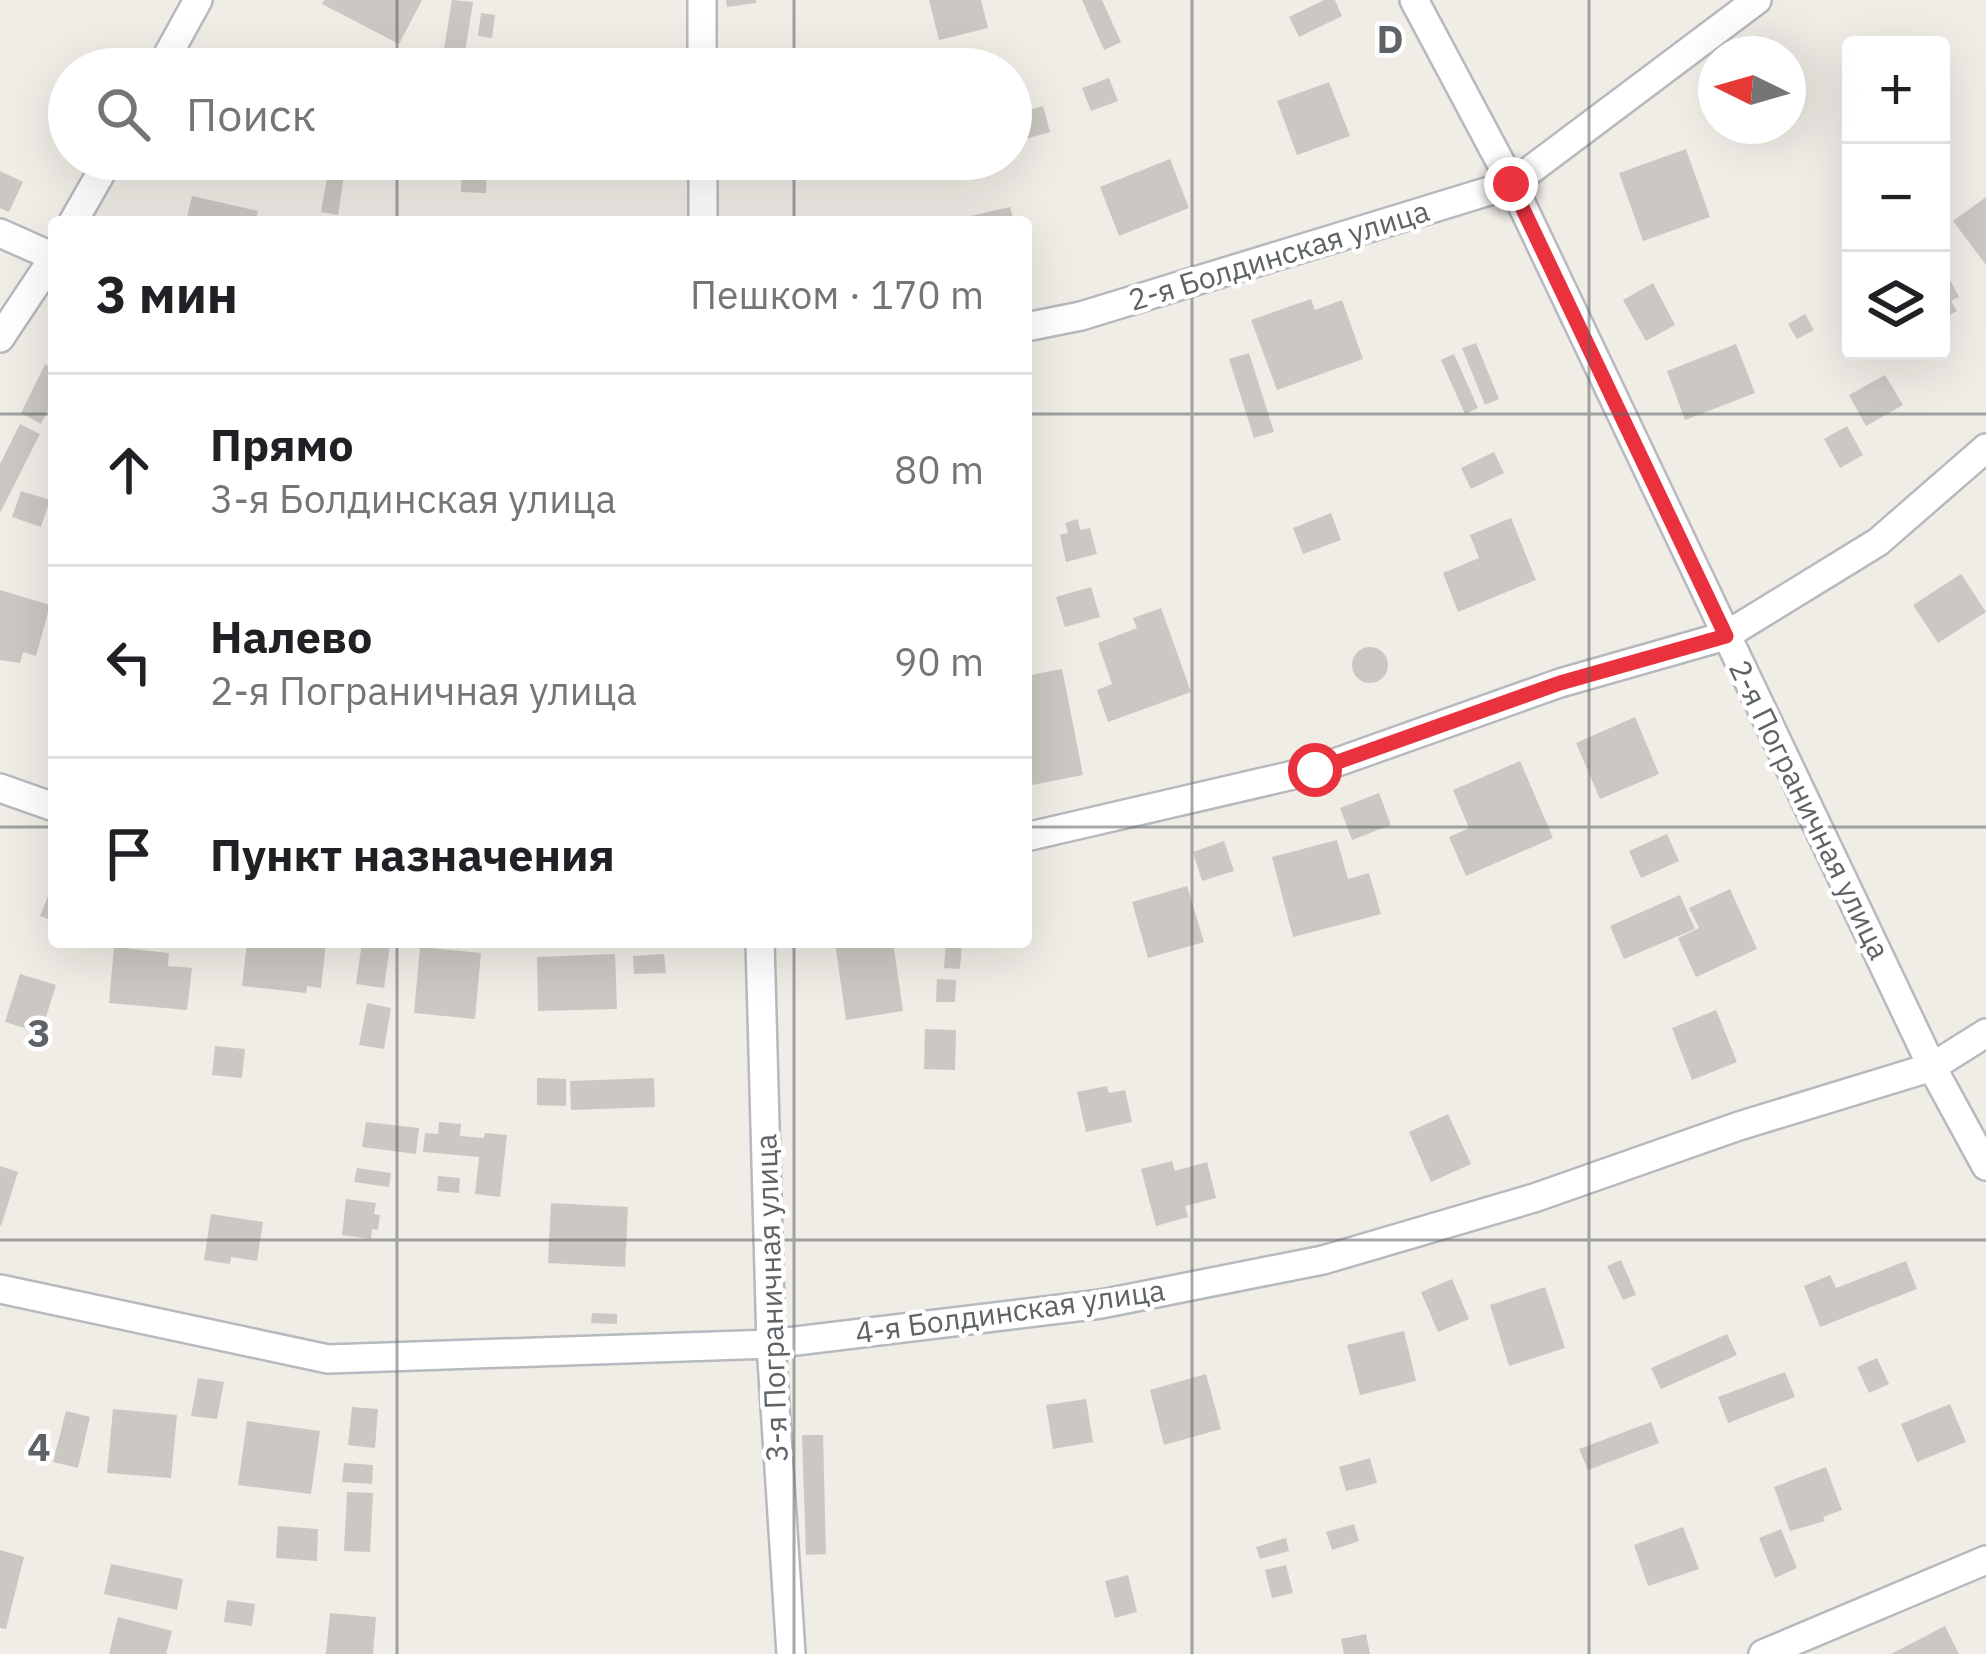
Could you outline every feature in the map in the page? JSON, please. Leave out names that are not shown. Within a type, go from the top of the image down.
[{"type":"street","points":[[172,48],[198,0]]},
{"type":"street","points":[[702,0],[702,48]]},
{"type":"street","name":"2-я Пограничная улица","points":[[1414,0],[1511,184],[1932,1067],[1986,1166]]},
{"type":"street","name":"2-я Болдинская улица","points":[[1032,326],[1082,316],[1511,184],[1757,0]]},
{"type":"street","points":[[77,216],[97,180]]},
{"type":"street","points":[[703,180],[703,216]]},
{"type":"street","points":[[0,233],[48,253]]},
{"type":"street","points":[[0,338],[48,265]]},
{"type":"street","points":[[1032,836],[1315,770],[1560,683],[1726,636],[1878,542],[1986,448]]},
{"type":"street","points":[[0,788],[48,805]]},
{"type":"street","name":"3-я Пограничная улица","points":[[760,948],[771,1344],[790,1654]]},
{"type":"street","name":"4-я Болдинская улица","points":[[0,1289],[328,1359],[771,1344],[1101,1304],[1323,1259],[1534,1198],[1739,1126],[1932,1067],[1986,1033]]},
{"type":"street","points":[[1763,1654],[1986,1560]]},
{"type":"building","points":[[324,0],[422,0],[399,44],[322,4]]},
{"type":"building","points":[[452,0],[473,2],[466,48],[444,48]]},
{"type":"building","points":[[726,0],[756,0],[756,3],[727,7]]},
{"type":"building","points":[[929,0],[981,0],[988,28],[939,40]]},
{"type":"building","points":[[1082,0],[1102,0],[1121,42],[1104,50]]},
{"type":"building","points":[[1324,0],[1335,0],[1342,16],[1299,37],[1289,17]]},
{"type":"building","points":[[481,13],[495,15],[492,38],[478,36]]},
{"type":"building","points":[[1109,78],[1118,101],[1091,111],[1082,88]]},
{"type":"building","points":[[1329,82],[1350,136],[1297,155],[1277,101]]},
{"type":"building","points":[[1043,106],[1050,132],[1032,137],[1032,109]]},
{"type":"building","points":[[1686,149],[1710,217],[1643,241],[1619,173]]},
{"type":"building","points":[[1170,159],[1189,208],[1119,236],[1100,187]]},
{"type":"building","points":[[0,171],[23,182],[9,212],[0,208]]},
{"type":"building","points":[[327,180],[343,180],[338,215],[321,212]]},
{"type":"building","points":[[461,180],[486,180],[486,193],[461,192]]},
{"type":"building","points":[[192,196],[258,211],[257,216],[187,216]]},
{"type":"building","points":[[1986,197],[1986,265],[1953,221]]},
{"type":"building","points":[[1010,207],[1012,216],[971,216]]},
{"type":"building","points":[[1950,280],[1959,297],[1951,301],[1957,311],[1950,315]]},
{"type":"building","points":[[1653,283],[1675,325],[1646,341],[1623,300]]},
{"type":"building","points":[[1311,299],[1315,310],[1342,300],[1363,359],[1277,390],[1251,320]]},
{"type":"building","points":[[1805,314],[1814,330],[1797,339],[1788,324]]},
{"type":"building","points":[[1476,343],[1499,399],[1485,405],[1462,348]]},
{"type":"building","points":[[1736,344],[1755,393],[1685,420],[1667,371]]},
{"type":"building","points":[[1249,353],[1274,432],[1254,438],[1229,359]]},
{"type":"building","points":[[1454,354],[1478,408],[1465,414],[1441,360]]},
{"type":"building","points":[[45,364],[48,409],[41,424],[21,413]]},
{"type":"building","points":[[1885,375],[1903,405],[1866,426],[1849,395]]},
{"type":"building","points":[[20,424],[40,434],[0,513],[0,464]]},
{"type":"building","points":[[1847,426],[1863,455],[1840,468],[1824,439]]},
{"type":"building","points":[[1494,452],[1504,473],[1471,489],[1461,468]]},
{"type":"building","points":[[21,491],[48,499],[41,527],[12,517]]},
{"type":"building","points":[[1331,513],[1341,540],[1303,554],[1293,528]]},
{"type":"building","points":[[1511,518],[1536,580],[1458,612],[1443,573],[1479,558],[1470,535]]},
{"type":"building","points":[[1078,519],[1080,530],[1090,528],[1097,554],[1066,562],[1060,535],[1068,533],[1065,523]]},
{"type":"building","points":[[1961,574],[1986,612],[1938,643],[1913,605]]},
{"type":"building","points":[[1091,587],[1100,617],[1065,627],[1056,597]]},
{"type":"building","points":[[0,590],[48,604],[36,656],[23,652],[20,663],[0,660]]},
{"type":"building","points":[[1161,608],[1191,692],[1108,722],[1097,690],[1112,684],[1098,643],[1137,628],[1133,618]]},
{"type":"building","points":[[1370,647],[1383,652],[1388,665],[1383,678],[1370,683],[1357,678],[1352,665],[1357,652]]},
{"type":"building","points":[[1062,669],[1083,775],[1032,785],[1032,675]]},
{"type":"building","points":[[1635,717],[1659,774],[1600,799],[1576,743]]},
{"type":"building","points":[[1520,761],[1553,838],[1466,876],[1449,837],[1469,828],[1453,790]]},
{"type":"building","points":[[1379,793],[1391,825],[1352,840],[1340,808]]},
{"type":"building","points":[[1667,834],[1679,861],[1641,878],[1629,851]]},
{"type":"building","points":[[1337,840],[1348,879],[1369,873],[1381,914],[1293,937],[1272,857]]},
{"type":"building","points":[[1224,841],[1234,871],[1202,881],[1193,852]]},
{"type":"building","points":[[1187,886],[1204,942],[1148,958],[1132,902]]},
{"type":"building","points":[[1730,889],[1757,949],[1696,977],[1678,938],[1699,928],[1689,908]]},
{"type":"building","points":[[1680,895],[1695,929],[1624,959],[1610,926]]},
{"type":"building","points":[[48,896],[48,919],[40,916]]},
{"type":"building","points":[[114,948],[169,953],[168,966],[192,968],[187,1010],[109,1003]]},
{"type":"building","points":[[246,948],[325,948],[321,988],[307,986],[306,993],[242,986]]},
{"type":"building","points":[[361,948],[390,948],[384,988],[356,984]]},
{"type":"building","points":[[420,948],[481,953],[475,1019],[414,1013]]},
{"type":"building","points":[[836,948],[894,948],[903,1011],[846,1020]]},
{"type":"building","points":[[946,948],[962,948],[960,969],[944,968]]},
{"type":"building","points":[[615,954],[617,1009],[538,1011],[537,957]]},
{"type":"building","points":[[664,954],[666,973],[634,974],[633,956]]},
{"type":"building","points":[[20,974],[56,985],[41,1033],[5,1022]]},
{"type":"building","points":[[937,979],[956,980],[955,1002],[936,1002]]},
{"type":"building","points":[[367,1003],[391,1008],[384,1049],[359,1045]]},
{"type":"building","points":[[1716,1010],[1737,1062],[1692,1080],[1672,1028]]},
{"type":"building","points":[[925,1029],[956,1030],[955,1070],[924,1069]]},
{"type":"building","points":[[215,1046],[245,1049],[242,1078],[212,1075]]},
{"type":"building","points":[[537,1078],[566,1079],[566,1106],[537,1105]]},
{"type":"building","points":[[654,1078],[655,1107],[571,1110],[570,1081]]},
{"type":"building","points":[[1107,1086],[1109,1093],[1125,1090],[1132,1122],[1086,1132],[1077,1092]]},
{"type":"building","points":[[1448,1114],[1471,1164],[1431,1182],[1409,1132]]},
{"type":"building","points":[[366,1122],[419,1128],[416,1154],[362,1147]]},
{"type":"building","points":[[439,1122],[461,1124],[460,1136],[507,1135],[500,1197],[475,1194],[479,1157],[423,1152],[425,1133],[438,1134]]},
{"type":"building","points":[[1172,1161],[1175,1171],[1207,1162],[1216,1198],[1185,1206],[1188,1217],[1156,1226],[1141,1169]]},
{"type":"building","points":[[0,1166],[18,1172],[1,1226],[0,1225]]},
{"type":"building","points":[[357,1168],[391,1173],[389,1187],[354,1182]]},
{"type":"building","points":[[438,1176],[460,1178],[459,1193],[437,1191]]},
{"type":"building","points":[[346,1199],[376,1203],[378,1230],[372,1229],[371,1239],[342,1235]]},
{"type":"building","points":[[551,1203],[628,1207],[625,1267],[548,1263]]},
{"type":"building","points":[[211,1214],[263,1222],[257,1261],[204,1260]]},
{"type":"building","points":[[1621,1260],[1636,1295],[1623,1300],[1607,1266]]},
{"type":"building","points":[[1906,1261],[1917,1289],[1820,1327],[1804,1286],[1830,1275],[1836,1288]]},
{"type":"building","points":[[1452,1279],[1469,1319],[1438,1332],[1421,1292]]},
{"type":"building","points":[[1545,1287],[1565,1348],[1509,1366],[1490,1305]]},
{"type":"building","points":[[592,1313],[617,1314],[617,1324],[591,1323]]},
{"type":"building","points":[[1404,1331],[1416,1381],[1360,1395],[1347,1345]]},
{"type":"building","points":[[1727,1334],[1737,1355],[1661,1389],[1651,1368]]},
{"type":"building","points":[[1877,1358],[1889,1384],[1869,1393],[1857,1367]]},
{"type":"building","points":[[1785,1372],[1795,1397],[1728,1423],[1718,1397]]},
{"type":"building","points":[[1206,1374],[1221,1429],[1164,1445],[1150,1390]]},
{"type":"building","points":[[198,1378],[224,1382],[217,1419],[191,1416]]},
{"type":"building","points":[[1086,1399],[1093,1442],[1053,1449],[1046,1405]]},
{"type":"building","points":[[1950,1404],[1966,1442],[1917,1462],[1901,1424]]},
{"type":"building","points":[[352,1407],[378,1409],[375,1448],[348,1445]]},
{"type":"building","points":[[113,1409],[177,1415],[171,1478],[107,1473]]},
{"type":"building","points":[[66,1411],[90,1417],[78,1468],[53,1462]]},
{"type":"building","points":[[247,1421],[320,1431],[311,1494],[238,1485]]},
{"type":"building","points":[[1651,1422],[1659,1443],[1588,1470],[1579,1449]]},
{"type":"building","points":[[802,1435],[823,1435],[826,1554],[806,1555]]},
{"type":"building","points":[[1370,1458],[1377,1483],[1346,1491],[1339,1467]]},
{"type":"building","points":[[344,1463],[373,1465],[372,1484],[342,1482]]},
{"type":"building","points":[[1826,1467],[1842,1510],[1823,1517],[1825,1521],[1790,1531],[1774,1487]]},
{"type":"building","points":[[347,1492],[373,1493],[370,1552],[344,1551]]},
{"type":"building","points":[[1354,1524],[1359,1541],[1332,1550],[1326,1532]]},
{"type":"building","points":[[278,1526],[318,1529],[317,1561],[276,1558]]},
{"type":"building","points":[[1683,1527],[1699,1569],[1648,1586],[1634,1545]]},
{"type":"building","points":[[1781,1529],[1797,1568],[1775,1578],[1759,1538]]},
{"type":"building","points":[[1286,1538],[1289,1551],[1260,1559],[1256,1547]]},
{"type":"building","points":[[0,1550],[24,1557],[6,1629],[0,1628]]},
{"type":"building","points":[[111,1564],[183,1579],[177,1610],[104,1594]]},
{"type":"building","points":[[1286,1565],[1293,1593],[1272,1598],[1265,1570]]},
{"type":"building","points":[[1128,1575],[1137,1612],[1115,1618],[1105,1581]]},
{"type":"building","points":[[227,1600],[255,1604],[252,1626],[224,1622]]},
{"type":"building","points":[[330,1613],[376,1617],[373,1654],[326,1654]]},
{"type":"building","points":[[118,1617],[172,1631],[166,1654],[109,1654]]},
{"type":"building","points":[[1945,1626],[1959,1654],[1891,1654]]},
{"type":"building","points":[[1366,1634],[1370,1654],[1344,1654],[1341,1639]]},
{"type":"route","points":[[1315,770],[1560,683],[1726,636],[1511,184]]}]
